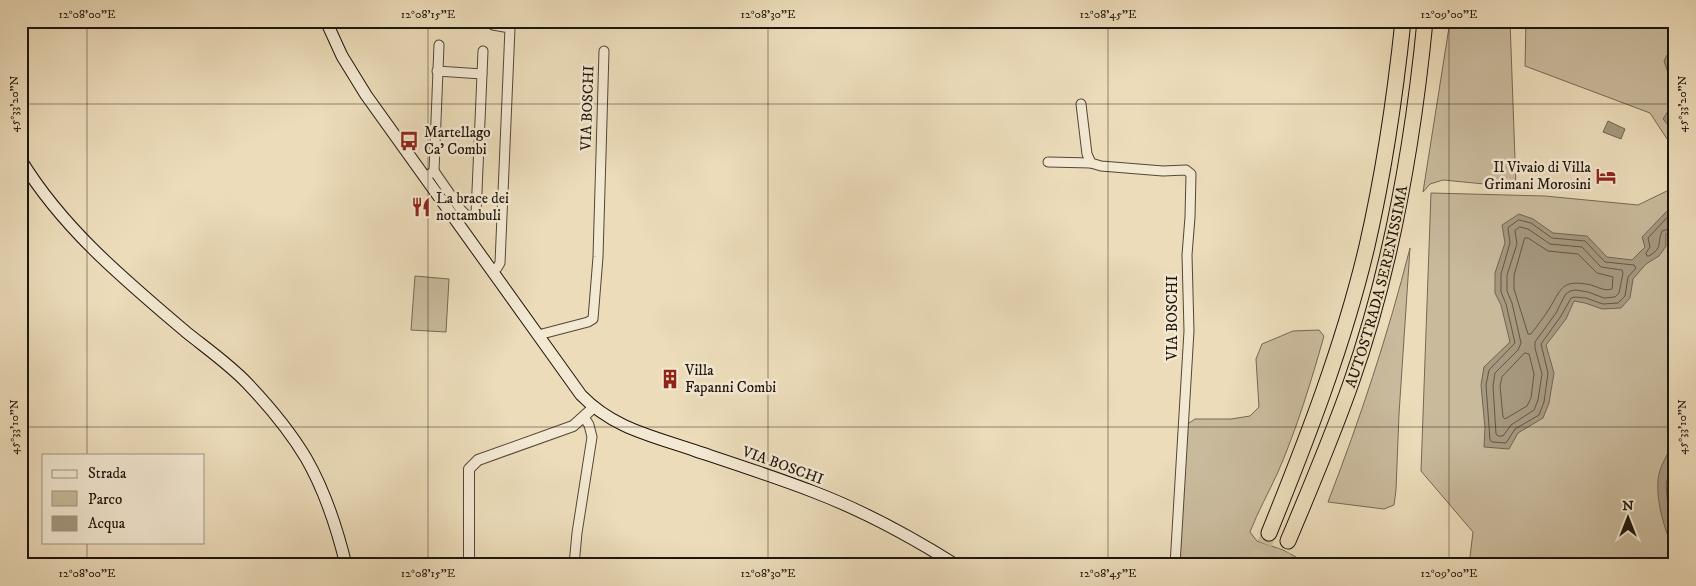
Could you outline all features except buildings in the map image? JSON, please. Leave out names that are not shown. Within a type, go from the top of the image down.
[{"type":"highway","name":"AUTOSTRADA SERENISSIMA","points":[[1270,533],[1330,374],[1352,304],[1367,247],[1381,180],[1403,21]]},
{"type":"highway","name":"AUTOSTRADA SERENISSIMA","points":[[1288,541],[1351,382],[1385,268],[1414,120],[1425,21]]},
{"type":"main road","name":"VIA BOSCHI","points":[[326,21],[354,76],[430,174],[493,271],[581,396],[594,408],[614,422],[628,428],[755,471],[853,508],[912,538],[956,565]]},
{"type":"main road","points":[[21,160],[43,194],[85,242],[111,267],[246,382],[280,423],[306,458],[324,496],[346,565]]},
{"type":"street","points":[[492,25],[510,28],[500,263],[493,271]]},
{"type":"street","points":[[430,174],[439,45]]},
{"type":"street","name":"VIA BOSCHI","points":[[430,174],[467,216],[476,214],[483,51]]},
{"type":"street","name":"VIA BOSCHI","points":[[539,336],[588,322],[592,319],[598,257],[604,51]]},
{"type":"street","points":[[437,71],[482,74]]},
{"type":"street","points":[[1081,104],[1087,154],[1091,163]]},
{"type":"street","name":"VIA BOSCHI","points":[[1048,162],[1091,163],[1101,166],[1156,170],[1186,170],[1190,174],[1190,217],[1187,254],[1189,331],[1175,565]]},
{"type":"street","points":[[469,565],[469,470],[473,464],[478,460],[535,438],[573,426],[594,408]]},
{"type":"street","points":[[574,565],[592,436],[589,425],[584,418]]},
{"type":"green space","points":[[1450,21],[1510,21],[1516,187],[1443,180],[1430,184],[1423,192]]},
{"type":"green space","points":[[1526,21],[1675,21],[1675,151],[1650,113],[1525,66]]},
{"type":"green space","points":[[1675,177],[1675,565],[1469,565],[1473,532],[1421,471],[1431,193],[1545,196],[1638,205],[1673,188]]},
{"type":"green space","points":[[1410,248],[1394,505],[1384,509],[1328,502],[1373,376]]},
{"type":"green space","points":[[415,276],[449,279],[446,332],[411,330]]},
{"type":"green space","points":[[1319,330],[1324,336],[1309,388],[1285,455],[1250,532],[1257,541],[1283,550],[1296,557],[1297,565],[1179,565],[1186,425],[1195,419],[1231,419],[1250,416],[1259,407],[1256,359],[1262,344],[1293,331]]},
{"type":"water","points":[[1667,55],[1672,60],[1675,59],[1675,133],[1663,119],[1674,102],[1673,87],[1664,61]]},
{"type":"water","points":[[1608,121],[1625,129],[1621,139],[1603,132]]},
{"type":"water","points":[[1675,195],[1675,232],[1666,234],[1666,246],[1659,256],[1646,264],[1633,279],[1630,298],[1621,308],[1602,309],[1574,301],[1566,319],[1546,345],[1554,373],[1549,403],[1543,418],[1518,433],[1509,449],[1484,447],[1485,428],[1481,385],[1484,367],[1510,342],[1501,305],[1495,293],[1495,273],[1505,243],[1502,225],[1519,214],[1533,219],[1553,233],[1587,236],[1607,257],[1632,260],[1645,247],[1642,237],[1669,209]]},
{"type":"water","points":[[1675,438],[1675,462],[1671,465],[1666,484],[1668,509],[1675,530],[1675,565],[1671,565],[1671,548],[1661,514],[1658,486],[1660,470]]},
{"type":"tunnel","points":[[1256,565],[1269,533]]},
{"type":"tunnel","points":[[1278,565],[1288,541]]},
{"type":"place","name":"Martellago Ca' Combi","points":[[409,141]]},
{"type":"place","name":"Il Vivaio di Villa Grimani Morosini","points":[[1606,176]]},
{"type":"place","name":"La brace dei nottambuli","points":[[421,207]]},
{"type":"place","name":"Villa Fapanni Combi","points":[[670,379]]}]
